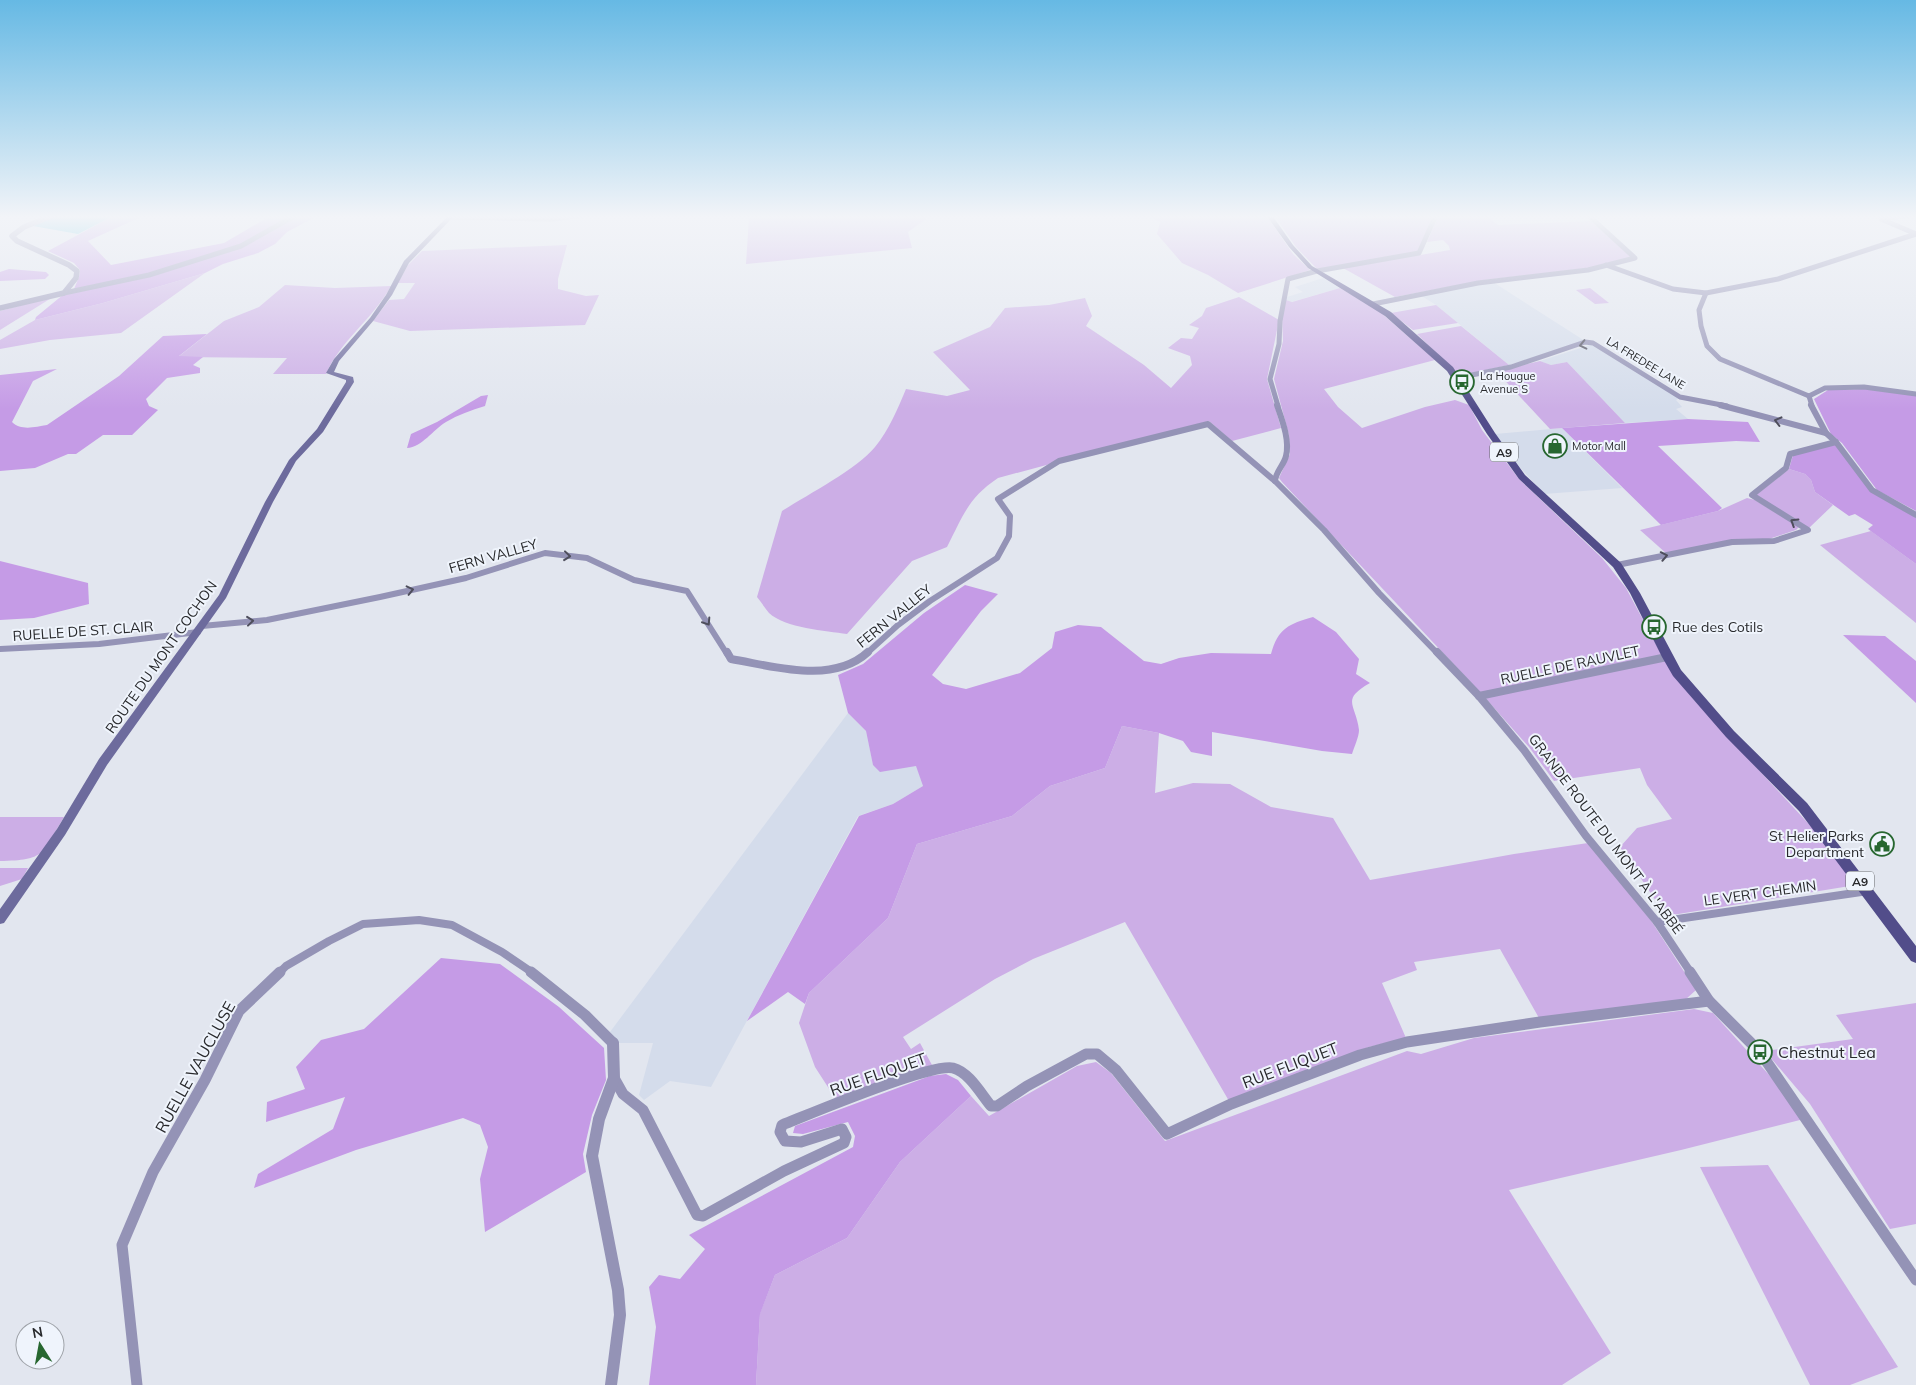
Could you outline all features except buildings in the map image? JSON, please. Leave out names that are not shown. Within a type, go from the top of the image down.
[{"type":"main road","name":"ROUTE DU MONT COCHON","points":[[0,919],[62,832],[103,762],[223,596],[269,502],[293,460],[320,430],[350,382],[350,379],[330,373],[336,360],[389,295],[397,280]]},
{"type":"main road","name":"A9","points":[[1332,280],[1388,314],[1425,346],[1457,378],[1491,434],[1522,477],[1617,565],[1635,593],[1667,657],[1693,693],[1730,734],[1803,807],[1916,957]]},
{"type":"street","points":[[64,293],[75,280]]},
{"type":"street","points":[[0,308],[127,280]]},
{"type":"street","points":[[1275,481],[1276,473],[1286,456],[1286,436],[1270,379],[1279,344],[1280,321],[1289,280]]},
{"type":"street","points":[[1373,304],[1478,283],[1506,280]]},
{"type":"street","points":[[1647,280],[1673,289],[1706,293],[1775,280]]},
{"type":"street","points":[[1706,293],[1699,310],[1701,326],[1707,346],[1720,359],[1809,396],[1826,388],[1864,387],[1916,394]]},
{"type":"street","name":"LA FREDEE LANE","points":[[1457,378],[1511,367],[1585,342],[1593,343],[1691,401],[1740,409],[1750,414],[1826,433]]},
{"type":"street","points":[[1809,396],[1813,411],[1826,433],[1836,442],[1872,490],[1916,515]]},
{"type":"street","name":"FERN VALLEY","points":[[200,629],[267,620],[380,597],[466,578],[545,553],[587,558],[634,580],[687,591],[731,659],[803,671],[835,668],[859,660],[898,625],[930,601],[997,558],[1009,536],[1010,516],[998,500],[1059,460],[1208,424],[1275,481]]},
{"type":"street","points":[[1617,565],[1732,542],[1774,541],[1808,530],[1752,495],[1786,468],[1790,454],[1836,442]]},
{"type":"street","name":"GRANDE ROUTE DU MONT À L'ABBÉ","points":[[1275,481],[1324,530],[1379,593],[1479,696],[1524,750],[1586,836],[1657,922],[1709,1001],[1760,1052],[1916,1280]]},
{"type":"street","name":"RUELLE DE ST. CLAIR","points":[[0,649],[41,649],[142,640],[200,629]]},
{"type":"street","name":"RUELLE DE RAUVLET","points":[[1479,696],[1667,657]]},
{"type":"street","name":"LE VERT CHEMIN","points":[[1657,922],[1868,891]]},
{"type":"street","name":"RUELLE VAUCLUSE","points":[[137,1385],[122,1245],[153,1172],[205,1080],[239,1011],[286,966],[363,924],[419,920],[452,925],[502,952],[542,979],[585,1015],[612,1043]]},
{"type":"street","name":"RUE FLIQUET","points":[[614,1078],[623,1094],[642,1110],[697,1216],[703,1216],[784,1171],[844,1143],[846,1137],[842,1129],[801,1142],[785,1141],[780,1132],[782,1125],[932,1070],[952,1067],[964,1075],[990,1106],[997,1106],[1027,1086],[1086,1054],[1097,1054],[1116,1070],[1167,1134],[1231,1104],[1360,1055],[1407,1042],[1540,1022],[1709,1001]]},
{"type":"street","points":[[611,1385],[620,1315],[618,1290],[592,1156],[599,1118],[614,1078],[612,1043]]},
{"type":"shaded area","points":[[0,280],[31,280],[0,281]]},
{"type":"shaded area","points":[[78,280],[121,280],[74,289]]},
{"type":"shaded area","points":[[133,280],[182,280],[103,303],[35,320],[36,317],[64,294]]},
{"type":"shaded area","points":[[182,280],[196,280],[121,333],[50,340],[0,349],[0,340],[35,320],[103,303]]},
{"type":"shaded area","points":[[400,280],[558,280],[558,289],[586,296],[599,295],[585,325],[410,331],[373,321],[389,300],[404,299],[415,283],[398,283]]},
{"type":"shaded area","points":[[1216,280],[1280,280],[1238,293]]},
{"type":"shaded area","points":[[1318,280],[1326,280],[1340,288],[1291,302],[1286,300],[1287,297],[1303,292],[1295,287]]},
{"type":"shaded area","points":[[1364,280],[1488,280],[1485,280],[1395,297]]},
{"type":"shaded area","points":[[1493,282],[1585,341],[1509,365],[1436,305],[1420,295]]},
{"type":"shaded area","points":[[285,285],[335,288],[391,286],[384,298],[348,340],[326,374],[273,374],[287,358],[178,357],[224,321],[259,307]]},
{"type":"shaded area","points":[[1340,288],[1379,311],[1435,360],[1324,389],[1338,407],[1362,428],[1425,407],[1455,400],[1469,405],[1482,430],[1519,479],[1602,558],[1626,588],[1666,663],[1693,699],[1819,835],[1856,885],[1666,916],[1620,847],[1637,828],[1672,819],[1647,785],[1640,768],[1554,781],[1529,747],[1479,691],[1282,482],[1279,478],[1290,454],[1289,435],[1274,379],[1283,341],[1282,318],[1286,300],[1292,302]]},
{"type":"shaded area","points":[[1590,288],[1609,303],[1595,304],[1576,290]]},
{"type":"shaded area","points":[[53,297],[0,330],[0,311]]},
{"type":"shaded area","points":[[1239,297],[1279,320],[1267,379],[1281,428],[1232,441],[1209,421],[998,478],[988,485],[967,508],[947,547],[912,561],[847,634],[806,628],[785,622],[769,613],[757,597],[782,511],[844,473],[867,455],[885,433],[906,389],[947,396],[970,390],[933,352],[990,327],[1005,308],[1049,305],[1085,298],[1092,316],[1086,326],[1144,365],[1171,388],[1192,365],[1190,356],[1168,348],[1181,338],[1192,339],[1199,328],[1189,325],[1202,316],[1206,308]]},
{"type":"shaded area","points":[[1436,305],[1458,323],[1413,330],[1391,313]]},
{"type":"shaded area","points":[[1461,326],[1509,365],[1463,375],[1459,371],[1455,372],[1417,334]]},
{"type":"shaded area","points":[[207,334],[179,356],[203,357],[193,365],[200,368],[200,373],[167,378],[146,399],[149,406],[158,410],[132,435],[103,435],[76,454],[68,454],[35,468],[0,471],[0,375],[57,369],[33,381],[12,422],[20,427],[47,425],[119,376],[163,336]]},
{"type":"shaded area","points":[[1593,344],[1679,398],[1676,400],[1682,407],[1676,409],[1688,419],[1625,423],[1567,362],[1551,365],[1540,361]]},
{"type":"shaded area","points":[[1540,361],[1551,365],[1567,362],[1625,423],[1550,429],[1496,371]]},
{"type":"shaded area","points":[[1866,389],[1916,395],[1916,511],[1877,490],[1842,443],[1831,434],[1814,399],[1828,390]]},
{"type":"shaded area","points":[[488,395],[485,406],[451,419],[418,445],[407,448],[411,434],[437,422],[481,396]]},
{"type":"shaded area","points":[[1688,419],[1748,422],[1760,442],[1736,441],[1658,446],[1722,508],[1718,511],[1661,525],[1562,428]]},
{"type":"shaded area","name":"Motor Mall","points":[[1562,428],[1622,488],[1544,494],[1516,463],[1495,434]]},
{"type":"shaded area","points":[[1835,444],[1869,489],[1916,518],[1916,564],[1868,529],[1873,525],[1855,514],[1849,516],[1815,492],[1811,480],[1805,474],[1789,469],[1793,455]]},
{"type":"shaded area","points":[[1789,469],[1805,474],[1811,480],[1815,492],[1833,505],[1809,528],[1756,495]]},
{"type":"shaded area","points":[[1747,498],[1755,500],[1799,527],[1796,530],[1766,540],[1667,554],[1640,530],[1718,511]]},
{"type":"shaded area","points":[[1871,531],[1916,564],[1916,623],[1820,545]]},
{"type":"shaded area","points":[[0,561],[88,583],[89,604],[34,618],[0,620]]},
{"type":"shaded area","points":[[965,585],[998,594],[981,611],[932,675],[943,684],[966,689],[1020,673],[1052,648],[1055,632],[1078,625],[1101,627],[1144,661],[1161,664],[1179,658],[1211,653],[1271,654],[1277,638],[1286,628],[1313,617],[1336,632],[1359,659],[1356,674],[1370,683],[1355,694],[1353,698],[1352,703],[1359,730],[1352,754],[1322,751],[1212,732],[1212,756],[1191,752],[1183,741],[1159,733],[1122,726],[1105,768],[1050,786],[1012,816],[917,844],[888,918],[809,993],[805,1004],[788,992],[747,1021],[859,816],[893,804],[923,786],[916,766],[880,772],[873,765],[866,731],[848,713],[838,675],[863,664],[924,613]]},
{"type":"shaded area","points":[[1843,635],[1885,636],[1916,661],[1916,703]]},
{"type":"shaded area","points":[[848,713],[866,731],[873,764],[917,766],[923,786],[893,804],[858,816],[711,1087],[670,1081],[644,1100],[639,1095],[653,1043],[619,1043],[610,1032]]},
{"type":"shaded area","points":[[1122,726],[1159,733],[1155,793],[1193,783],[1230,784],[1271,807],[1333,818],[1370,880],[1514,854],[1588,843],[1650,919],[1696,990],[1685,1000],[1539,1018],[1500,949],[1414,962],[1417,970],[1382,983],[1406,1038],[1369,1047],[1229,1101],[1125,922],[1033,959],[995,979],[903,1037],[911,1049],[920,1043],[932,1065],[835,1098],[815,1067],[799,1023],[809,993],[888,918],[917,844],[1012,816],[1050,786],[1105,768]]},
{"type":"shaded area","points":[[0,817],[64,817],[41,853],[26,859],[0,861]]},
{"type":"shaded area","points":[[0,868],[28,868],[22,879],[0,886]]},
{"type":"shaded area","points":[[441,958],[500,964],[559,1007],[604,1048],[606,1080],[592,1115],[583,1154],[586,1172],[485,1232],[480,1179],[488,1147],[480,1125],[463,1118],[356,1150],[254,1188],[258,1174],[333,1129],[345,1097],[266,1122],[267,1102],[305,1089],[296,1067],[321,1040],[364,1029]]},
{"type":"shaded area","points":[[1916,1003],[1916,1224],[1890,1229],[1810,1104],[1765,1051],[1853,1039],[1836,1015]]},
{"type":"shaded area","points":[[1694,1009],[1713,1013],[1808,1118],[1509,1190],[1611,1353],[1562,1385],[756,1385],[760,1313],[775,1275],[847,1238],[900,1162],[971,1096],[989,1116],[1077,1066],[1096,1062],[1111,1073],[1165,1141],[1407,1051],[1421,1054],[1474,1038]]},
{"type":"shaded area","points":[[946,1074],[958,1080],[971,1096],[900,1162],[847,1238],[775,1275],[760,1314],[756,1385],[649,1385],[656,1327],[649,1287],[659,1275],[680,1279],[705,1249],[689,1235],[853,1147],[855,1136],[848,1122],[803,1134],[793,1133],[795,1126],[930,1076]]},
{"type":"shaded area","points":[[1768,1165],[1898,1367],[1850,1385],[1810,1385],[1700,1167]]},
{"type":"place","name":"La Hougue Avenue S","points":[[1462,382]]},
{"type":"place","name":"Motor Mall","points":[[1555,446]]},
{"type":"place","name":"Rue des Cotils","points":[[1654,627]]},
{"type":"place","name":"St Helier Parks Department","points":[[1882,844]]},
{"type":"place","name":"Chestnut Lea","points":[[1760,1052]]}]
